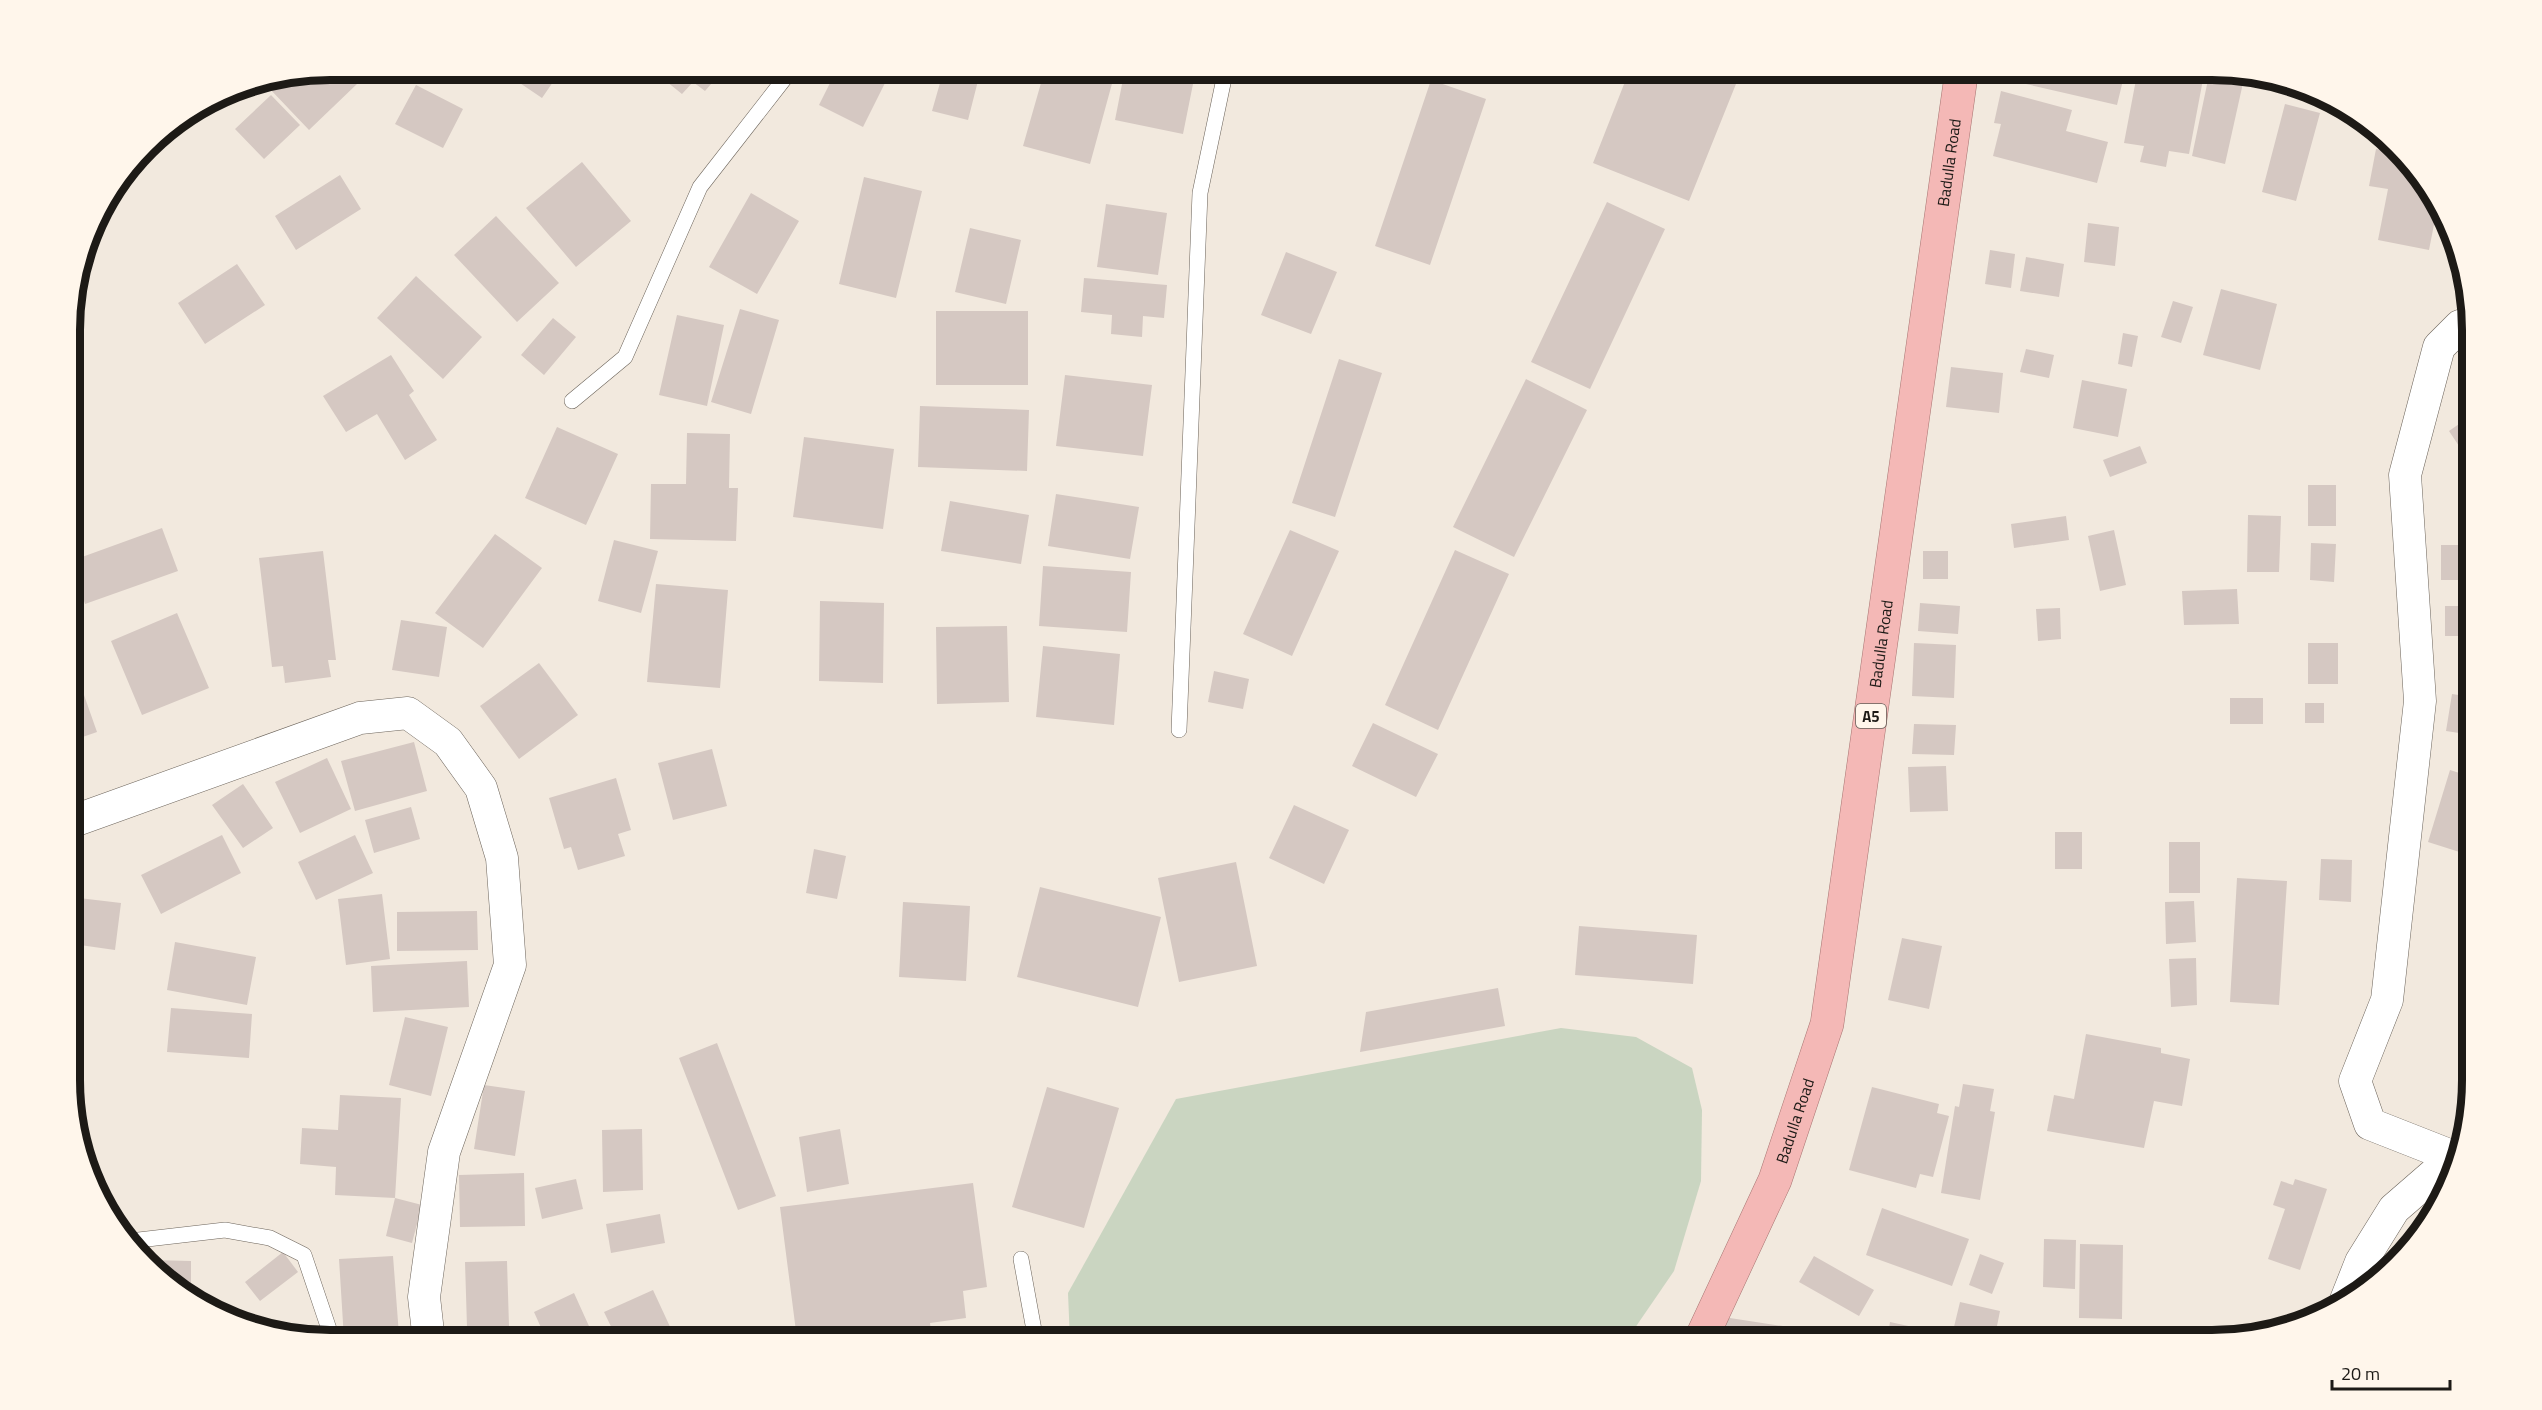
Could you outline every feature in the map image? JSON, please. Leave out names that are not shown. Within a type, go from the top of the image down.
[{"type":"highway","name":"Badulla Road","points":[[1705,1330],[1775,1180],[1827,1024],[1960,80]]},
{"type":"street","points":[[2451,1156],[2370,1124],[2355,1082],[2387,1000],[2420,701],[2405,475],[2439,347],[2462,325]]},
{"type":"street","points":[[80,819],[360,718],[408,713],[448,742],[481,788],[502,858],[510,965],[444,1152],[424,1297],[428,1330]]},
{"type":"street","points":[[2351,1288],[2361,1262],[2394,1209],[2449,1162]]},
{"type":"lane","points":[[572,401],[625,357],[700,187],[783,80]]},
{"type":"lane","points":[[1179,730],[1200,193],[1224,80]]},
{"type":"lane","points":[[138,1240],[225,1230],[270,1238],[304,1255],[329,1330]]},
{"type":"lane","points":[[1021,1259],[1034,1330]]},
{"type":"green space","points":[[1561,1028],[1636,1037],[1692,1068],[1702,1110],[1701,1181],[1674,1271],[1634,1330],[1070,1330],[1068,1293],[1176,1099]]},
{"type":"building","points":[[313,80],[353,80],[357,84],[309,130],[269,88]]},
{"type":"building","points":[[515,80],[554,80],[542,98]]},
{"type":"building","points":[[665,80],[714,80],[705,91],[693,82],[682,94]]},
{"type":"building","points":[[832,80],[886,80],[863,127],[819,105]]},
{"type":"building","points":[[941,80],[978,80],[968,120],[932,111]]},
{"type":"building","points":[[1042,80],[1113,80],[1090,164],[1023,146]]},
{"type":"building","points":[[1123,80],[1194,80],[1183,134],[1115,120]]},
{"type":"building","points":[[1431,80],[1486,99],[1430,265],[1375,246]]},
{"type":"building","points":[[1626,80],[1738,80],[1689,201],[1593,163]]},
{"type":"building","points":[[2027,80],[2123,80],[2117,105],[2026,84]]},
{"type":"building","points":[[2136,80],[2203,80],[2189,154],[2169,151],[2166,167],[2140,162],[2144,146],[2124,143]]},
{"type":"building","points":[[2208,80],[2243,83],[2225,164],[2192,156]]},
{"type":"building","points":[[416,85],[463,109],[443,148],[395,124]]},
{"type":"building","points":[[2001,91],[2072,110],[2066,131],[2108,142],[2097,183],[1993,156],[2001,124],[1994,123]]},
{"type":"building","points":[[271,95],[300,125],[264,159],[235,129]]},
{"type":"building","points":[[2285,104],[2320,113],[2296,201],[2262,192]]},
{"type":"building","points":[[2376,149],[2387,151],[2411,177],[2436,216],[2429,250],[2378,240],[2388,189],[2369,186]]},
{"type":"building","points":[[582,162],[631,221],[576,267],[526,208]]},
{"type":"building","points":[[340,175],[361,209],[296,250],[275,216]]},
{"type":"building","points":[[864,177],[922,191],[896,298],[839,284]]},
{"type":"building","points":[[751,193],[799,221],[757,294],[709,267]]},
{"type":"building","points":[[1607,202],[1665,229],[1590,389],[1531,362]]},
{"type":"building","points":[[1106,204],[1167,213],[1158,275],[1097,267]]},
{"type":"building","points":[[496,216],[559,283],[517,322],[454,255]]},
{"type":"building","points":[[2088,223],[2119,227],[2115,266],[2084,262]]},
{"type":"building","points":[[970,228],[1021,240],[1006,304],[955,292]]},
{"type":"building","points":[[1990,250],[2015,254],[2011,288],[1985,284]]},
{"type":"building","points":[[1286,252],[1337,272],[1311,334],[1261,315]]},
{"type":"building","points":[[2026,257],[2064,264],[2059,297],[2020,291]]},
{"type":"building","points":[[237,264],[265,305],[205,344],[178,303]]},
{"type":"building","points":[[416,276],[482,337],[443,379],[377,318]]},
{"type":"building","points":[[1084,278],[1167,285],[1164,318],[1143,316],[1142,337],[1111,334],[1112,315],[1081,312]]},
{"type":"building","points":[[2221,289],[2277,304],[2260,370],[2203,355]]},
{"type":"building","points":[[2173,301],[2193,307],[2181,343],[2161,337]]},
{"type":"building","points":[[740,309],[779,320],[751,414],[711,402]]},
{"type":"building","points":[[936,311],[1028,311],[1028,385],[936,385]]},
{"type":"building","points":[[677,315],[724,325],[707,406],[659,395]]},
{"type":"building","points":[[553,318],[576,337],[544,375],[521,355]]},
{"type":"building","points":[[2123,333],[2138,336],[2132,367],[2118,364]]},
{"type":"building","points":[[2026,349],[2054,355],[2049,378],[2020,372]]},
{"type":"building","points":[[391,355],[414,391],[409,395],[437,440],[405,460],[377,414],[346,432],[323,396]]},
{"type":"building","points":[[1339,359],[1382,373],[1335,517],[1292,503]]},
{"type":"building","points":[[1951,367],[2003,373],[1999,413],[1946,407]]},
{"type":"building","points":[[1065,375],[1152,385],[1143,456],[1056,446]]},
{"type":"building","points":[[1526,379],[1587,410],[1514,557],[1453,527]]},
{"type":"building","points":[[2082,380],[2127,389],[2118,437],[2073,428]]},
{"type":"building","points":[[920,406],[1029,410],[1027,471],[918,467]]},
{"type":"building","points":[[2462,422],[2462,450],[2449,431]]},
{"type":"building","points":[[557,427],[618,454],[586,525],[525,498]]},
{"type":"building","points":[[687,433],[730,434],[729,488],[738,488],[736,541],[650,539],[651,484],[686,484]]},
{"type":"building","points":[[804,437],[894,449],[883,529],[793,517]]},
{"type":"building","points":[[2140,446],[2147,463],[2110,477],[2103,460]]},
{"type":"building","points":[[2308,485],[2336,485],[2336,526],[2308,526]]},
{"type":"building","points":[[1056,494],[1139,507],[1130,559],[1048,546]]},
{"type":"building","points":[[950,501],[1029,515],[1021,564],[941,551]]},
{"type":"building","points":[[2248,515],[2281,516],[2279,572],[2247,572]]},
{"type":"building","points":[[2066,516],[2069,540],[2014,548],[2011,524]]},
{"type":"building","points":[[162,528],[178,571],[85,604],[80,589],[80,558]]},
{"type":"building","points":[[1290,530],[1339,551],[1292,656],[1243,634]]},
{"type":"building","points":[[2114,530],[2126,585],[2100,591],[2088,536]]},
{"type":"building","points":[[495,534],[542,568],[483,648],[435,613]]},
{"type":"building","points":[[614,540],[658,551],[641,613],[598,601]]},
{"type":"building","points":[[2311,543],[2336,544],[2334,582],[2310,580]]},
{"type":"building","points":[[2441,545],[2462,545],[2462,580],[2441,580]]},
{"type":"building","points":[[1455,550],[1509,574],[1438,730],[1385,705]]},
{"type":"building","points":[[323,551],[336,660],[328,660],[331,677],[285,683],[283,666],[272,667],[259,558]]},
{"type":"building","points":[[1923,551],[1948,551],[1948,579],[1923,579]]},
{"type":"building","points":[[1043,566],[1131,572],[1127,632],[1039,626]]},
{"type":"building","points":[[656,584],[728,590],[720,688],[647,682]]},
{"type":"building","points":[[2237,589],[2239,624],[2184,625],[2182,591]]},
{"type":"building","points":[[820,601],[884,603],[883,683],[819,681]]},
{"type":"building","points":[[1920,603],[1960,606],[1958,634],[1918,631]]},
{"type":"building","points":[[2445,606],[2462,606],[2462,636],[2445,636]]},
{"type":"building","points":[[2060,608],[2061,639],[2038,641],[2036,609]]},
{"type":"building","points":[[177,613],[209,688],[142,715],[111,641]]},
{"type":"building","points":[[401,620],[447,627],[439,677],[392,670]]},
{"type":"building","points":[[1007,626],[1009,702],[937,704],[936,627]]},
{"type":"building","points":[[1914,643],[1956,645],[1954,698],[1912,696]]},
{"type":"building","points":[[2308,643],[2338,643],[2338,684],[2308,684]]},
{"type":"building","points":[[1043,646],[1120,654],[1114,725],[1036,717]]},
{"type":"building","points":[[539,663],[578,715],[519,759],[480,706]]},
{"type":"building","points":[[1214,671],[1249,679],[1243,709],[1208,702]]},
{"type":"building","points":[[80,684],[97,732],[80,738]]},
{"type":"building","points":[[2452,694],[2462,696],[2462,733],[2446,731]]},
{"type":"building","points":[[2230,698],[2263,698],[2263,724],[2230,724]]},
{"type":"building","points":[[2305,703],[2324,703],[2324,723],[2305,723]]},
{"type":"building","points":[[1373,723],[1438,754],[1416,797],[1352,766]]},
{"type":"building","points":[[1914,724],[1956,725],[1954,755],[1912,754]]},
{"type":"building","points":[[414,742],[427,791],[355,811],[341,761]]},
{"type":"building","points":[[712,749],[727,806],[673,820],[658,763]]},
{"type":"building","points":[[327,758],[351,809],[300,833],[275,782]]},
{"type":"building","points":[[1946,766],[1948,811],[1910,812],[1908,767]]},
{"type":"building","points":[[2450,770],[2462,774],[2462,853],[2428,842]]},
{"type":"building","points":[[616,778],[631,830],[618,834],[625,856],[578,870],[571,847],[564,849],[549,798]]},
{"type":"building","points":[[243,784],[273,828],[243,848],[212,805]]},
{"type":"building","points":[[1294,805],[1349,830],[1324,884],[1269,858]]},
{"type":"building","points":[[411,807],[420,839],[374,853],[365,820]]},
{"type":"building","points":[[2055,832],[2082,832],[2082,869],[2055,869]]},
{"type":"building","points":[[222,835],[241,873],[161,914],[141,875]]},
{"type":"building","points":[[355,835],[373,873],[316,900],[298,862]]},
{"type":"building","points":[[2169,842],[2200,842],[2200,893],[2169,893]]},
{"type":"building","points":[[814,849],[846,856],[837,899],[806,893]]},
{"type":"building","points":[[2321,859],[2352,860],[2351,902],[2319,900]]},
{"type":"building","points":[[1236,862],[1257,966],[1179,982],[1158,878]]},
{"type":"building","points":[[2237,878],[2287,881],[2279,1005],[2230,1002]]},
{"type":"building","points":[[1040,887],[1161,917],[1138,1007],[1017,977]]},
{"type":"building","points":[[382,894],[390,959],[346,965],[338,899]]},
{"type":"building","points":[[80,898],[121,903],[115,950],[80,945]]},
{"type":"building","points":[[2194,901],[2196,942],[2166,944],[2165,902]]},
{"type":"building","points":[[903,902],[970,906],[966,981],[899,977]]},
{"type":"building","points":[[477,911],[478,950],[397,951],[397,912]]},
{"type":"building","points":[[1579,926],[1697,935],[1693,984],[1575,975]]},
{"type":"building","points":[[1902,938],[1942,946],[1929,1009],[1888,1000]]},
{"type":"building","points":[[175,942],[256,957],[247,1005],[167,990]]},
{"type":"building","points":[[2196,958],[2197,1005],[2171,1007],[2169,959]]},
{"type":"building","points":[[467,961],[469,1007],[373,1012],[371,966]]},
{"type":"building","points":[[1498,988],[1505,1026],[1360,1052],[1366,1012]]},
{"type":"building","points":[[171,1008],[252,1014],[249,1058],[167,1052]]},
{"type":"building","points":[[405,1017],[448,1027],[431,1096],[389,1085]]},
{"type":"building","points":[[2086,1034],[2161,1048],[2161,1053],[2190,1059],[2182,1106],[2154,1101],[2144,1148],[2047,1131],[2054,1095],[2074,1099]]},
{"type":"building","points":[[717,1043],[776,1196],[738,1210],[679,1058]]},
{"type":"building","points":[[1963,1084],[1994,1089],[1990,1111],[1995,1112],[1980,1200],[1941,1193],[1955,1106],[1959,1107]]},
{"type":"building","points":[[484,1085],[525,1091],[515,1156],[474,1149]]},
{"type":"building","points":[[1047,1087],[1119,1108],[1084,1228],[1012,1207]]},
{"type":"building","points":[[1872,1087],[1939,1104],[1937,1113],[1949,1116],[1933,1177],[1920,1174],[1916,1188],[1849,1170]]},
{"type":"building","points":[[340,1095],[401,1098],[395,1198],[335,1195],[336,1167],[300,1164],[302,1128],[338,1130]]},
{"type":"building","points":[[642,1129],[643,1190],[603,1192],[602,1130]]},
{"type":"building","points":[[840,1129],[849,1184],[807,1192],[799,1137]]},
{"type":"building","points":[[524,1173],[525,1226],[460,1227],[459,1175]]},
{"type":"building","points":[[576,1179],[583,1209],[542,1219],[535,1188]]},
{"type":"building","points":[[2295,1179],[2327,1189],[2300,1270],[2268,1259],[2285,1209],[2273,1205],[2281,1181],[2293,1185]]},
{"type":"building","points":[[973,1183],[987,1287],[963,1291],[966,1318],[930,1323],[931,1330],[796,1330],[780,1207]]},
{"type":"building","points":[[395,1198],[422,1205],[412,1243],[386,1236]]},
{"type":"building","points":[[1882,1208],[1969,1239],[1952,1286],[1866,1255]]},
{"type":"building","points":[[660,1214],[665,1243],[611,1253],[606,1224]]},
{"type":"building","points":[[2044,1239],[2076,1240],[2075,1289],[2043,1287]]},
{"type":"building","points":[[2080,1244],[2123,1245],[2122,1319],[2079,1318]]},
{"type":"building","points":[[283,1252],[298,1272],[260,1301],[245,1282]]},
{"type":"building","points":[[1980,1254],[2004,1263],[1992,1294],[1969,1285]]},
{"type":"building","points":[[393,1256],[399,1330],[343,1330],[339,1259]]},
{"type":"building","points":[[1814,1256],[1874,1290],[1859,1316],[1799,1282]]},
{"type":"building","points":[[156,1260],[191,1261],[191,1288]]},
{"type":"building","points":[[507,1261],[509,1326],[467,1327],[465,1262]]},
{"type":"building","points":[[653,1290],[672,1330],[613,1330],[604,1312]]},
{"type":"building","points":[[574,1293],[591,1330],[542,1330],[534,1312]]},
{"type":"building","points":[[1960,1302],[2000,1311],[1996,1330],[1953,1330]]},
{"type":"building","points":[[1717,1316],[1808,1330],[1711,1330]]},
{"type":"building","points":[[1890,1322],[1913,1327],[1912,1330],[1889,1330]]}]
